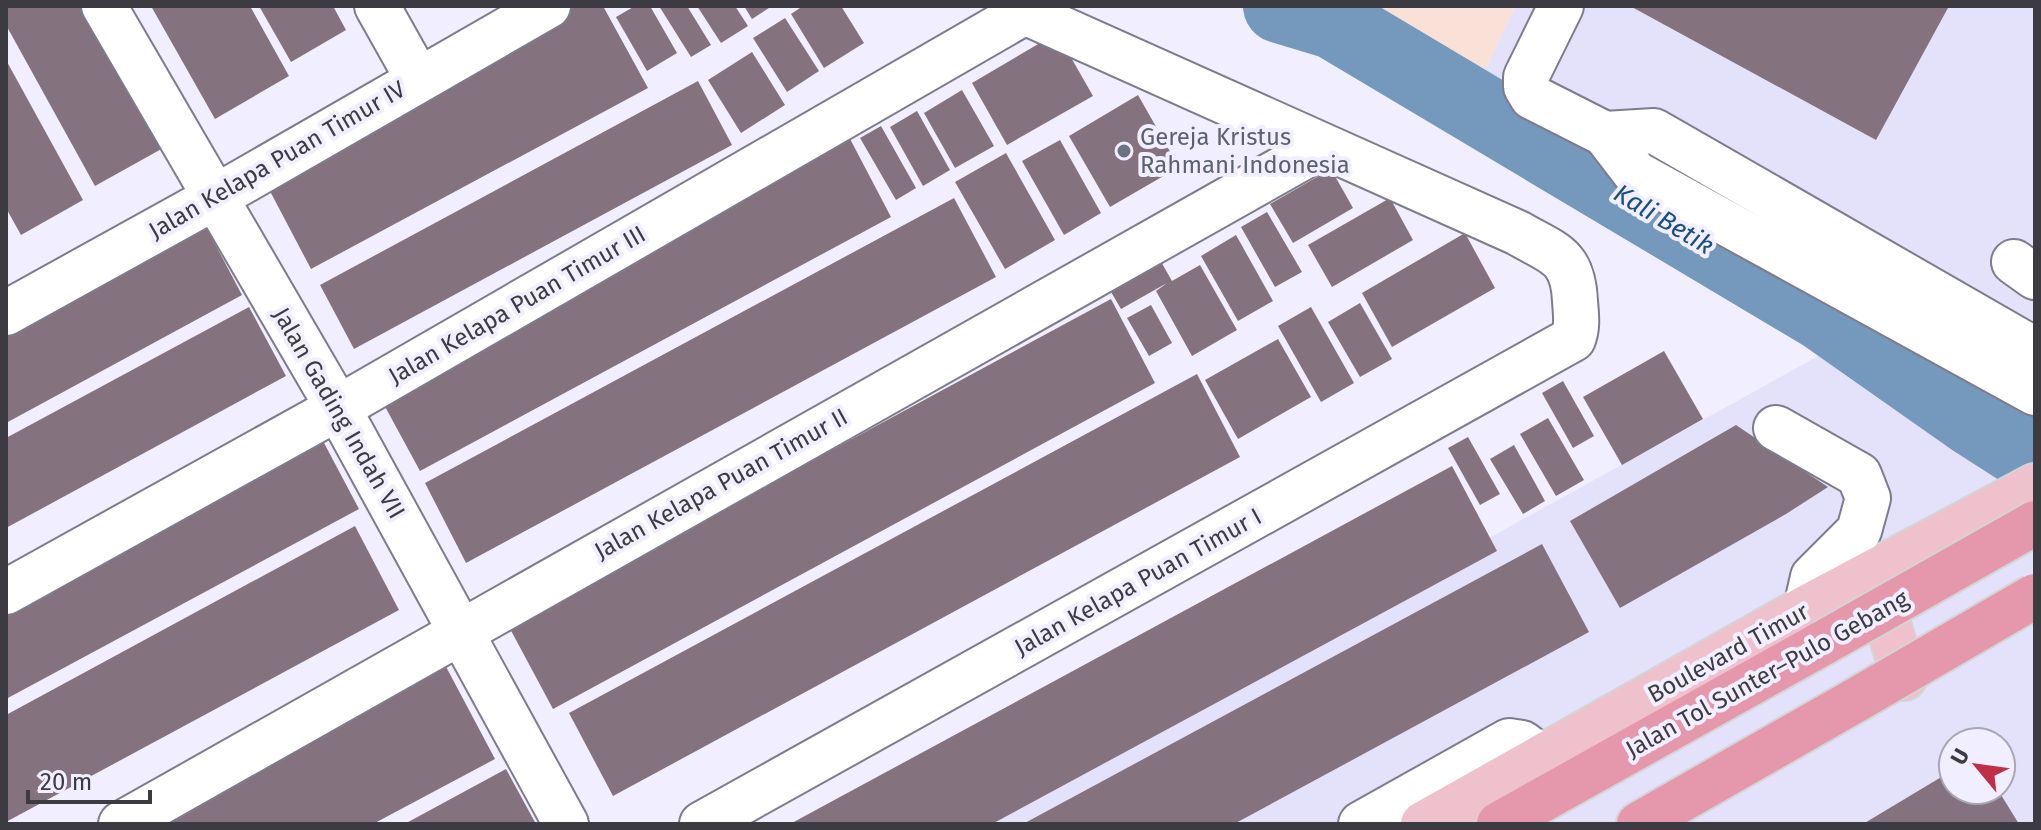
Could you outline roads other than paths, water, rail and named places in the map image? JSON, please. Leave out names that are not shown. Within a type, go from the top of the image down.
[{"type":"highway","name":"Jalan Tol Sunter–Pulo Gebang","points":[[1499,824],[2034,499]]},
{"type":"highway","points":[[1639,824],[2035,595]]},
{"type":"main road","name":"Boulevard Timur","points":[[1423,824],[1806,608],[1873,573],[2034,499]]},
{"type":"main road","points":[[1873,573],[1904,678]]},
{"type":"main road","points":[[1665,824],[2035,595]]},
{"type":"street","name":"Jalan Gading Indah VII","points":[[104,6],[338,408],[566,824]]},
{"type":"street","points":[[377,6],[418,79]]},
{"type":"street","name":"Jalan Kelapa Puan Timur IV","points":[[10,302],[214,198],[548,6]]},
{"type":"street","points":[[1561,6],[1526,77],[1526,87],[1532,97],[1605,134],[1635,173],[2035,393]]},
{"type":"street","points":[[1018,9],[1321,147]]},
{"type":"street","name":"Jalan Kelapa Puan Timur III","points":[[6,592],[338,408],[1018,9]]},
{"type":"street","points":[[1605,134],[1654,131],[2035,350]]},
{"type":"street","name":"Jalan Kelapa Puan Timur I","points":[[702,824],[1573,339],[1577,330],[1574,278],[1566,262],[1518,233],[1321,147]]},
{"type":"street","name":"Jalan Kelapa Puan Timur II","points":[[121,824],[1321,147]]},
{"type":"street","points":[[1776,428],[1859,475],[1868,498],[1859,531],[1813,577],[1806,608]]},
{"type":"street","points":[[1361,824],[1509,741],[1522,743],[1542,758]]},
{"type":"waterway","name":"Kali Betik","points":[[1280,6],[1333,22],[1823,314],[2035,459]]},
{"type":"place","name":"Gereja Kristus Rahmani Indonesia","points":[[1124,151]]}]
